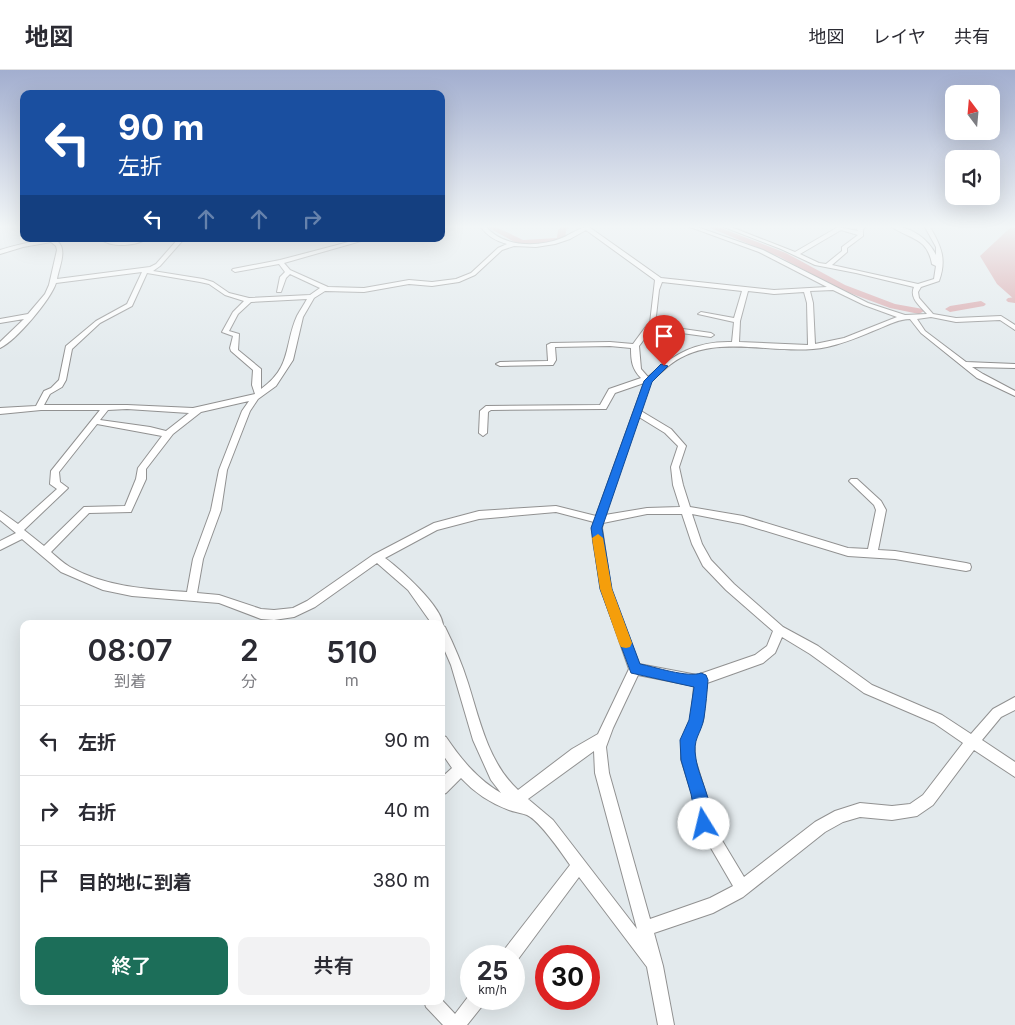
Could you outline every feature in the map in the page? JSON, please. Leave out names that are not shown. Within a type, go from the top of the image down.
[{"type":"street","points":[[0,346],[31,316],[48,294],[55,272]]},
{"type":"street","points":[[53,281],[140,272]]},
{"type":"street","points":[[39,408],[47,393],[56,390],[62,383],[68,367],[69,348],[98,322],[130,305],[145,272]]},
{"type":"street","points":[[149,272],[201,280],[211,283],[227,294],[249,300],[312,297]]},
{"type":"street","points":[[279,291],[283,278],[289,272],[323,286],[325,288],[323,289]]},
{"type":"street","points":[[191,597],[198,559],[216,510],[223,470],[246,411],[257,396],[274,384],[289,360],[300,318],[312,297],[323,289],[364,290],[409,282],[432,284],[457,281],[476,272]]},
{"type":"street","points":[[647,380],[637,370],[635,346],[652,323],[654,314],[658,280],[650,272]]},
{"type":"street","points":[[803,272],[876,309],[909,317],[923,332],[965,364],[993,384],[1015,394]]},
{"type":"street","points":[[852,272],[918,286],[937,280],[938,272]]},
{"type":"street","points":[[658,280],[774,292],[836,288]]},
{"type":"street","points":[[918,286],[914,292],[920,303],[930,314],[939,318],[956,320],[1001,318],[1015,328]]},
{"type":"street","points":[[735,344],[737,321],[745,290]]},
{"type":"street","points":[[807,290],[810,303],[812,347]]},
{"type":"street","points":[[249,300],[235,314],[225,332],[237,335],[235,351],[256,369],[257,396]]},
{"type":"street","points":[[701,314],[737,321]]},
{"type":"street","points":[[483,433],[484,412],[489,408],[603,407],[612,391],[647,380],[684,352],[699,346],[716,343],[812,347],[846,340],[909,317],[930,314]]},
{"type":"street","points":[[0,322],[31,316]]},
{"type":"street","points":[[649,326],[711,334]]},
{"type":"street","points":[[500,364],[550,363],[552,360],[551,345],[610,344],[635,346]]},
{"type":"street","points":[[965,364],[1015,366]]},
{"type":"street","points":[[647,380],[597,528],[606,589],[636,669],[607,726],[600,747],[602,773],[655,966],[666,1025]]},
{"type":"street","points":[[0,411],[39,408],[106,407],[198,410],[257,396]]},
{"type":"street","points":[[0,546],[20,532],[63,488],[55,484],[55,471],[106,407]]},
{"type":"street","points":[[45,552],[87,509],[128,510],[141,479],[142,468],[168,435],[198,410]]},
{"type":"street","points":[[637,412],[668,430],[682,446],[675,467],[678,485],[696,544],[707,563],[730,587],[779,630],[814,650],[868,690],[938,719],[1015,770]]},
{"type":"street","points":[[94,421],[116,427],[151,429],[168,435]]},
{"type":"street","points":[[854,481],[878,503],[881,510],[872,553]]},
{"type":"street","points":[[0,515],[65,569],[103,586],[132,592],[219,600],[261,614],[274,615],[294,612],[311,604],[377,558],[434,527],[479,515],[556,509],[599,520],[647,511],[687,510],[743,520],[848,552],[872,553],[966,567]]},
{"type":"street","points":[[377,558],[398,572],[415,589],[435,620]]},
{"type":"street","points":[[636,669],[683,680],[701,680],[760,659],[771,649],[779,630]]},
{"type":"street","points":[[445,640],[458,673],[477,736],[496,776],[510,794],[546,823],[655,966]]},
{"type":"street","points":[[701,680],[696,721],[688,740],[688,760],[699,794],[704,824],[743,889]]},
{"type":"street","points":[[645,928],[713,905],[743,889],[820,827],[840,816],[860,810],[892,813],[912,811],[928,800],[997,713],[1015,702]]},
{"type":"street","points":[[445,747],[460,769],[485,791],[504,803],[522,804],[577,754],[603,738]]},
{"type":"street","points":[[445,784],[460,769]]},
{"type":"street","points":[[518,945],[579,865]]},
{"type":"street","points":[[436,1005],[456,1025],[468,1010]]},
{"type":"shaded area","points":[[989,272],[1015,272],[1015,300],[997,284]]},
{"type":"waterway","points":[[814,272],[842,287],[893,306],[919,311]]},
{"type":"waterway","points":[[950,309],[981,304]]},
{"type":"slow traffic","points":[[598,538],[606,589],[626,643]]},
{"type":"route","points":[[664,366],[648,381],[597,528],[598,541],[606,589],[636,669],[683,680],[701,680],[696,721],[688,740],[688,760],[699,794],[704,824]]}]
